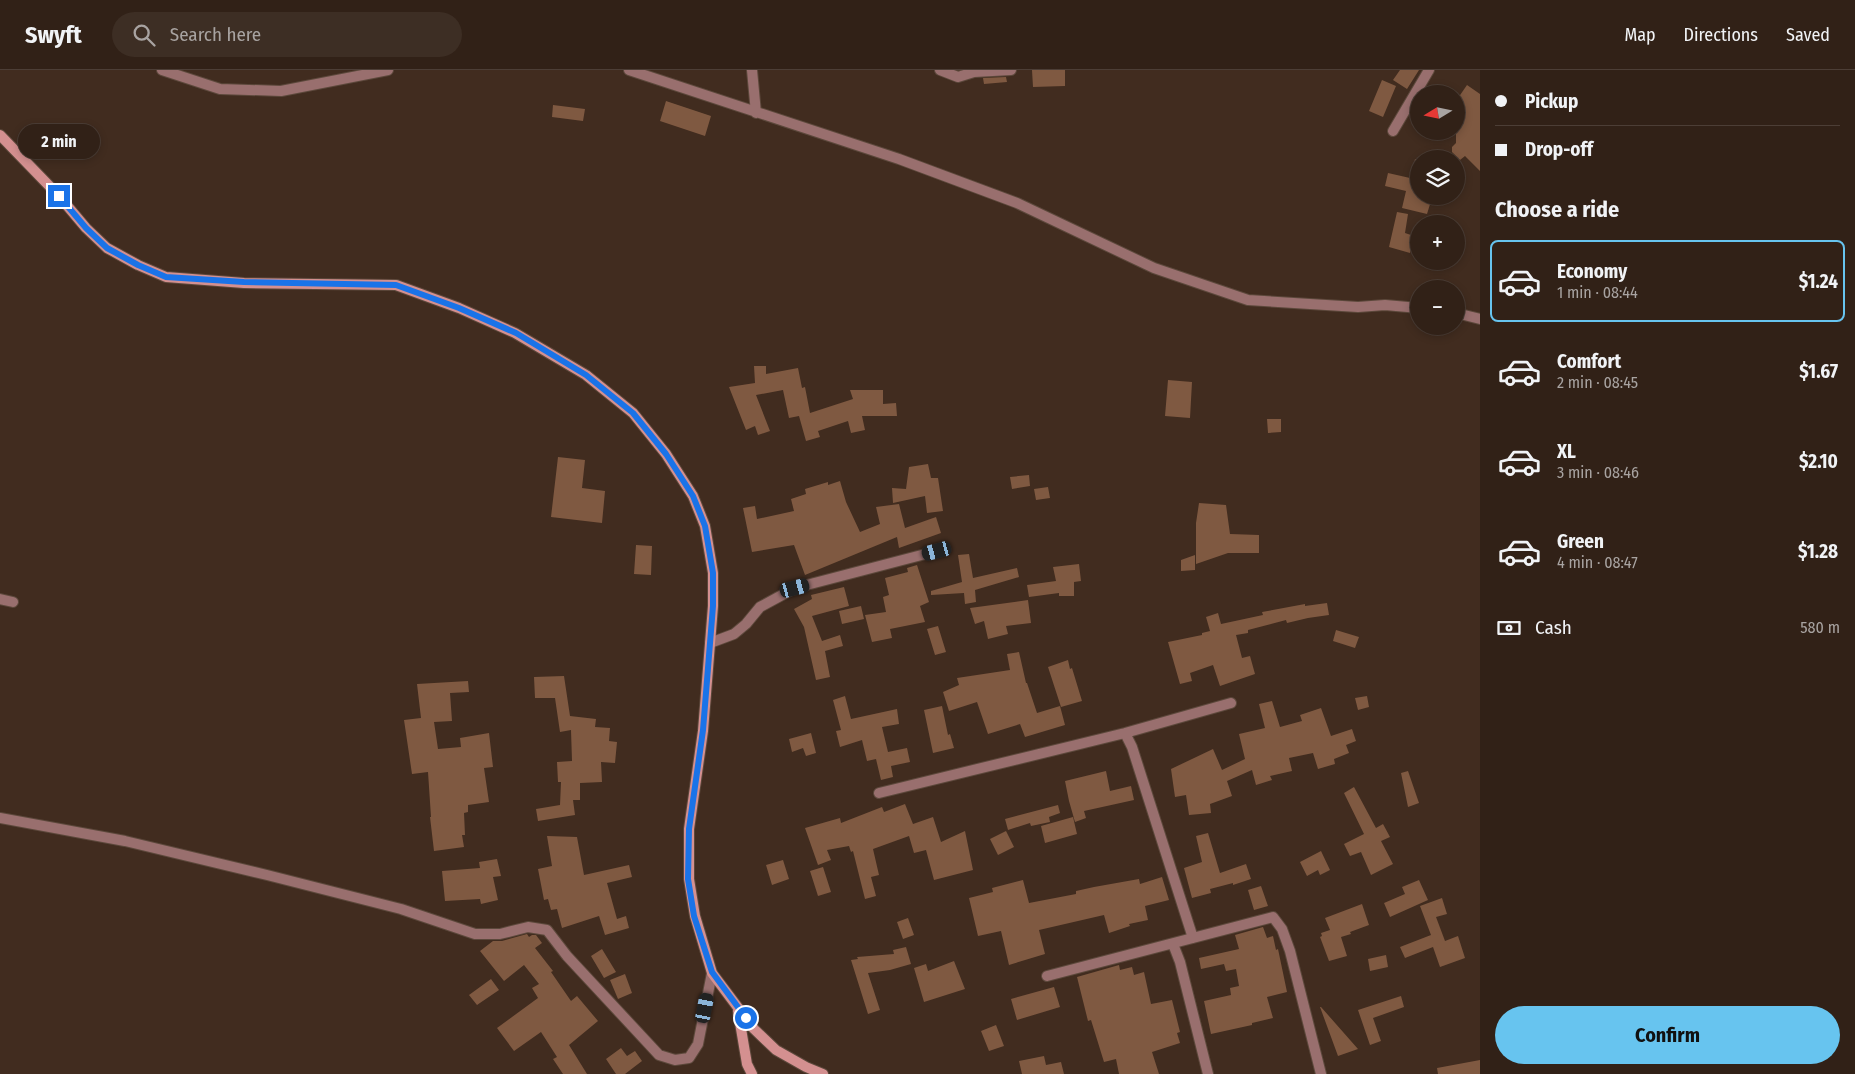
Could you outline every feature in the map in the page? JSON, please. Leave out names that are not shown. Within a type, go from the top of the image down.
[{"type":"street","points":[[162,70],[220,89],[281,91],[388,70]]},
{"type":"street","points":[[629,70],[899,159],[1017,203],[1154,268],[1248,300],[1358,307],[1385,305],[1410,307]]},
{"type":"street","points":[[752,70],[756,113]]},
{"type":"street","points":[[940,70],[958,77],[974,72],[1011,70]]},
{"type":"street","points":[[1393,131],[1429,70]]},
{"type":"street","points":[[0,135],[107,248],[138,265],[166,277],[244,282],[396,285],[459,308],[516,333],[586,375],[633,413],[666,454],[693,496],[705,526],[713,573],[713,606],[703,730],[689,829],[688,879],[694,916],[712,972],[754,1029],[776,1050],[823,1074]]},
{"type":"street","points":[[1465,315],[1480,319]]},
{"type":"street","points":[[710,643],[734,634],[746,624],[760,607],[795,588],[937,551]]},
{"type":"street","points":[[0,599],[13,602]]},
{"type":"street","points":[[879,792],[1125,733],[1231,703]]},
{"type":"street","points":[[1125,733],[1132,747],[1193,938]]},
{"type":"street","points":[[0,818],[125,841],[258,873],[401,909],[475,934],[500,934],[528,927],[547,930],[580,971],[659,1055],[675,1060],[689,1058],[698,1044],[712,972]]},
{"type":"street","points":[[1047,976],[1273,917],[1282,929],[1290,951],[1321,1074]]},
{"type":"street","points":[[1174,944],[1208,1074]]},
{"type":"street","points":[[737,1007],[747,1064],[752,1074]]},
{"type":"building","points":[[1032,70],[1065,70],[1065,86],[1033,87]]},
{"type":"building","points":[[1400,70],[1419,70],[1407,89],[1393,80]]},
{"type":"building","points":[[1006,77],[1007,82],[984,84],[983,78]]},
{"type":"building","points":[[1382,80],[1396,86],[1383,117],[1369,111]]},
{"type":"building","points":[[1467,85],[1480,94],[1480,171],[1465,156],[1465,150],[1452,150],[1456,140],[1465,140],[1465,88]]},
{"type":"building","points":[[666,101],[711,116],[705,136],[660,121]]},
{"type":"building","points":[[553,105],[585,109],[583,121],[552,117]]},
{"type":"building","points":[[1388,173],[1410,178],[1410,205],[1430,205],[1427,214],[1402,208],[1406,191],[1385,186]]},
{"type":"building","points":[[1397,212],[1408,214],[1405,233],[1410,235],[1410,253],[1389,247]]},
{"type":"building","points":[[754,366],[766,366],[766,374],[798,368],[802,388],[805,387],[810,413],[853,399],[850,390],[883,390],[883,404],[896,403],[897,416],[862,416],[865,430],[851,433],[848,421],[818,431],[820,437],[806,441],[799,416],[789,418],[783,390],[756,395],[770,431],[758,435],[755,426],[746,430],[729,387],[755,383]]},
{"type":"building","points":[[1168,380],[1192,382],[1190,418],[1165,416]]},
{"type":"building","points":[[1267,419],[1281,419],[1281,432],[1268,433]]},
{"type":"building","points":[[558,457],[585,460],[582,488],[605,491],[602,523],[551,517]]},
{"type":"building","points":[[928,464],[931,478],[938,478],[943,511],[927,513],[925,496],[893,503],[892,488],[906,489],[909,467]]},
{"type":"building","points":[[1029,475],[1030,486],[1012,489],[1010,477]]},
{"type":"building","points":[[840,481],[846,502],[860,532],[880,524],[876,507],[899,504],[905,528],[936,517],[941,533],[899,548],[897,537],[805,575],[794,545],[752,552],[743,508],[755,506],[757,519],[794,511],[791,499],[806,494],[805,489],[828,482],[828,485]]},
{"type":"building","points":[[1048,487],[1050,498],[1036,500],[1034,489]]},
{"type":"building","points":[[1199,503],[1226,505],[1230,534],[1259,535],[1259,553],[1228,553],[1196,564],[1196,523]]},
{"type":"building","points":[[636,545],[652,546],[651,575],[634,574]]},
{"type":"building","points":[[969,554],[973,578],[1017,568],[1019,577],[975,590],[976,602],[965,604],[964,593],[931,595],[931,591],[962,582],[958,555]]},
{"type":"building","points":[[1195,555],[1195,570],[1181,571],[1181,560]]},
{"type":"building","points":[[1079,564],[1081,581],[1074,582],[1074,596],[1059,596],[1059,593],[1029,597],[1027,585],[1056,581],[1053,567]]},
{"type":"building","points":[[917,565],[929,602],[920,606],[925,622],[890,629],[892,638],[872,642],[865,615],[886,612],[883,597],[889,595],[885,578],[908,572],[907,568]]},
{"type":"building","points":[[844,587],[849,606],[812,616],[822,641],[840,635],[843,646],[825,651],[830,677],[816,680],[804,627],[794,609],[812,599],[811,595]]},
{"type":"building","points":[[1028,600],[1031,623],[1006,626],[1008,634],[988,639],[984,621],[975,624],[970,608]]},
{"type":"building","points":[[1327,603],[1329,615],[1287,623],[1286,620],[1248,630],[1248,633],[1236,635],[1242,658],[1250,656],[1255,674],[1220,686],[1213,665],[1190,673],[1192,681],[1180,684],[1168,642],[1202,635],[1202,633],[1210,631],[1206,617],[1218,613],[1221,624],[1263,615],[1262,612],[1305,604],[1305,606]]},
{"type":"building","points":[[861,606],[864,619],[842,624],[839,611]]},
{"type":"building","points":[[938,626],[946,652],[935,655],[927,629]]},
{"type":"building","points":[[1336,630],[1359,637],[1355,648],[1333,641]]},
{"type":"building","points":[[1019,652],[1026,683],[1037,713],[1060,706],[1065,725],[1025,737],[1020,724],[988,734],[977,702],[949,711],[943,692],[959,685],[957,678],[1010,670],[1007,654]]},
{"type":"building","points":[[1068,660],[1082,701],[1061,707],[1048,667]]},
{"type":"building","points":[[564,676],[570,716],[596,719],[595,727],[610,728],[609,741],[617,742],[615,763],[601,762],[602,782],[580,783],[580,800],[573,800],[575,815],[538,821],[536,809],[560,805],[561,782],[558,782],[557,762],[572,761],[571,730],[560,732],[555,698],[535,698],[534,677]]},
{"type":"building","points":[[468,681],[469,692],[450,693],[452,721],[434,722],[438,749],[461,747],[460,738],[489,733],[493,767],[484,768],[489,802],[468,805],[468,812],[464,813],[465,835],[462,835],[464,847],[434,851],[428,772],[412,774],[404,720],[421,718],[417,684]]},
{"type":"building","points":[[845,696],[851,719],[897,709],[899,724],[882,727],[888,752],[907,748],[910,762],[891,766],[893,777],[881,780],[876,759],[867,761],[862,740],[840,747],[836,731],[841,730],[833,700]]},
{"type":"building","points":[[1367,696],[1369,707],[1358,710],[1355,698]]},
{"type":"building","points":[[1272,701],[1280,727],[1302,721],[1300,715],[1321,708],[1331,736],[1352,729],[1356,741],[1346,745],[1349,753],[1334,759],[1335,764],[1318,769],[1313,753],[1289,758],[1292,771],[1270,776],[1272,780],[1256,785],[1252,770],[1227,781],[1232,796],[1210,804],[1211,813],[1189,815],[1186,795],[1175,797],[1171,769],[1213,749],[1222,770],[1245,759],[1239,734],[1265,728],[1259,704]]},
{"type":"building","points":[[942,706],[948,735],[950,734],[954,748],[933,753],[924,710]]},
{"type":"building","points":[[811,733],[816,753],[806,756],[803,748],[792,752],[789,739]]},
{"type":"building","points":[[1106,771],[1110,791],[1131,786],[1134,800],[1084,811],[1086,818],[1075,822],[1065,781]]},
{"type":"building","points":[[1408,771],[1419,803],[1408,807],[1401,773]]},
{"type":"building","points":[[1354,787],[1376,828],[1383,824],[1390,837],[1381,841],[1393,864],[1371,875],[1361,852],[1350,856],[1344,844],[1364,834],[1344,793]]},
{"type":"building","points":[[905,804],[913,824],[933,817],[941,842],[965,831],[973,870],[934,880],[926,850],[914,853],[909,836],[873,849],[879,875],[871,877],[876,896],[865,899],[853,851],[851,852],[849,846],[827,850],[831,860],[818,865],[805,828],[840,818],[841,823],[882,807],[884,812]]},
{"type":"building","points":[[1058,805],[1060,813],[1049,817],[1050,822],[1031,826],[1030,823],[1008,830],[1005,819]]},
{"type":"building","points":[[1073,817],[1077,834],[1045,843],[1041,826]]},
{"type":"building","points":[[1006,831],[1014,847],[998,855],[990,839]]},
{"type":"building","points":[[1208,833],[1220,873],[1246,864],[1251,879],[1233,885],[1233,883],[1210,889],[1211,893],[1192,898],[1184,868],[1202,862],[1196,836]]},
{"type":"building","points":[[547,836],[577,837],[584,875],[629,865],[632,877],[607,883],[617,919],[626,916],[629,928],[605,935],[599,916],[562,928],[557,909],[551,910],[548,899],[544,900],[538,869],[552,866]]},
{"type":"building","points":[[1321,851],[1330,870],[1320,875],[1318,870],[1307,876],[1300,862]]},
{"type":"building","points":[[497,859],[501,876],[493,877],[498,900],[481,904],[480,899],[445,901],[442,871],[480,868],[479,862]]},
{"type":"building","points":[[783,860],[789,879],[772,885],[766,865]]},
{"type":"building","points":[[823,867],[831,892],[818,896],[810,871]]},
{"type":"building","points":[[1162,877],[1169,900],[1145,906],[1148,920],[1129,924],[1130,926],[1109,933],[1104,915],[1039,930],[1045,954],[1009,965],[1001,931],[978,936],[969,898],[993,892],[992,888],[1023,880],[1029,903],[1076,894],[1076,891],[1094,887],[1139,879],[1140,884]]},
{"type":"building","points":[[1419,880],[1428,900],[1390,917],[1384,903],[1405,894],[1402,887]]},
{"type":"building","points":[[1261,886],[1268,906],[1254,910],[1248,890]]},
{"type":"building","points":[[1442,898],[1447,914],[1436,917],[1445,941],[1458,936],[1465,958],[1440,967],[1433,947],[1405,958],[1400,947],[1431,935],[1420,906]]},
{"type":"building","points":[[1362,904],[1369,925],[1341,937],[1347,956],[1329,961],[1320,937],[1322,936],[1321,933],[1330,930],[1325,918]]},
{"type":"building","points":[[908,918],[914,935],[903,939],[897,922]]},
{"type":"building","points":[[1263,927],[1267,938],[1273,936],[1276,950],[1278,949],[1287,992],[1267,997],[1273,1018],[1252,1023],[1252,1025],[1211,1034],[1204,1001],[1231,995],[1230,988],[1239,986],[1236,969],[1226,971],[1224,964],[1201,969],[1199,958],[1239,949],[1235,935]]},
{"type":"building","points":[[527,934],[529,937],[536,935],[542,943],[535,948],[553,971],[551,972],[571,1001],[577,996],[598,1021],[569,1045],[587,1074],[563,1074],[553,1059],[557,1057],[541,1032],[514,1051],[497,1028],[538,998],[532,988],[539,984],[524,965],[504,981],[480,951],[493,941],[502,941]]},
{"type":"building","points":[[906,947],[911,964],[890,970],[868,973],[880,1010],[868,1014],[851,960],[858,959],[857,957],[894,954],[893,950]]},
{"type":"building","points":[[602,949],[616,972],[604,978],[591,956]]},
{"type":"building","points":[[1386,955],[1388,967],[1370,971],[1368,959]]},
{"type":"building","points":[[954,961],[965,989],[924,1002],[914,968],[926,964],[928,971]]},
{"type":"building","points":[[1119,965],[1120,970],[1132,967],[1134,975],[1144,972],[1151,1004],[1172,1000],[1180,1032],[1177,1033],[1180,1043],[1152,1052],[1159,1074],[1119,1074],[1116,1059],[1104,1062],[1091,1020],[1088,1021],[1077,977]]},
{"type":"building","points":[[625,974],[632,993],[618,999],[610,980]]},
{"type":"building","points":[[491,979],[499,990],[477,1005],[469,995]]},
{"type":"building","points":[[1054,987],[1060,1007],[1017,1020],[1011,999]]},
{"type":"building","points":[[1401,996],[1404,1007],[1373,1018],[1381,1041],[1370,1045],[1358,1010]]},
{"type":"building","points":[[1321,1007],[1358,1049],[1338,1056]]},
{"type":"building","points":[[996,1025],[1004,1046],[989,1051],[981,1031]]},
{"type":"building","points":[[621,1048],[627,1056],[635,1051],[642,1061],[625,1074],[616,1074],[606,1059]]},
{"type":"building","points":[[1044,1056],[1046,1065],[1061,1062],[1064,1074],[1022,1074],[1019,1061]]},
{"type":"building","points":[[1480,1060],[1480,1074],[1438,1074],[1437,1068]]},
{"type":"route","points":[[59,196],[86,228],[107,248],[138,265],[166,277],[244,282],[396,285],[459,308],[516,333],[586,375],[633,413],[666,454],[693,496],[705,526],[713,573],[713,606],[703,730],[689,829],[688,879],[694,916],[712,972],[746,1018]]}]
